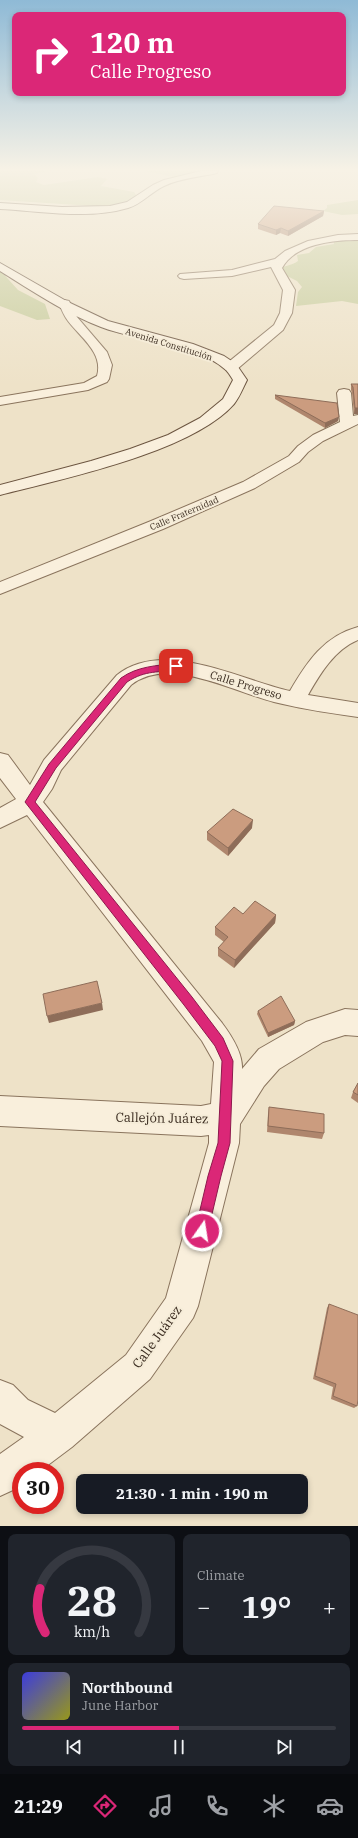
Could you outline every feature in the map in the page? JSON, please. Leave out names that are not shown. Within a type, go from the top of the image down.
[{"type":"street","points":[[184,276],[232,273],[278,262],[287,255],[315,242]]},
{"type":"street","points":[[0,490],[149,448],[187,432],[218,413],[237,392],[240,380],[231,367],[282,322],[286,313],[289,290],[276,268],[278,262]]},
{"type":"street","name":"Avenida Constitución","points":[[0,266],[65,304],[106,325],[197,350],[217,358],[231,367]]},
{"type":"street","points":[[0,401],[88,386],[102,379],[105,365],[101,352],[72,318],[65,304]]},
{"type":"street","points":[[344,393],[352,421]]},
{"type":"street","name":"Calle Fraternidad","points":[[0,588],[150,528],[249,485],[294,458],[318,438],[352,421]]},
{"type":"street","name":"Calle Progreso","points":[[296,700],[314,668],[331,647],[347,636],[358,633]]},
{"type":"street","name":"Calle Progreso","points":[[0,819],[30,802],[44,783],[52,766],[124,680],[135,673],[170,666],[185,667],[266,693],[313,704],[358,710]]},
{"type":"street","name":"Calle Juárez","points":[[0,761],[30,802],[188,1001],[219,1042],[228,1061],[224,1143],[181,1306],[138,1367],[59,1434],[0,1478]]},
{"type":"street","points":[[226,1117],[234,1108],[254,1076],[269,1059],[316,1031],[345,1022],[358,1023]]},
{"type":"street","name":"Callejón Juárez","points":[[0,1111],[201,1121],[226,1117]]},
{"type":"street","points":[[0,1398],[15,1413],[59,1434]]},
{"type":"green space","points":[[334,242],[358,242],[358,304],[342,301],[296,306],[298,292],[302,287],[297,281],[275,270],[298,261],[297,255],[309,253],[316,247],[334,244]]},
{"type":"green space","points":[[0,270],[18,290],[45,304],[50,319],[37,320],[0,306]]},
{"type":"building","points":[[351,384],[358,384],[358,408],[355,408],[353,387]]},
{"type":"building","points":[[275,395],[337,403],[339,417],[325,423]]},
{"type":"building","points":[[233,809],[253,820],[228,848],[207,832]]},
{"type":"building","points":[[255,901],[276,915],[235,960],[218,948],[228,937],[215,927],[234,907],[243,914]]},
{"type":"building","points":[[97,981],[102,1003],[47,1016],[43,994]]},
{"type":"building","points":[[281,996],[295,1021],[268,1033],[258,1011]]},
{"type":"building","points":[[358,1083],[358,1095],[353,1092]]},
{"type":"building","points":[[269,1107],[324,1114],[324,1133],[268,1126]]},
{"type":"building","points":[[329,1304],[358,1315],[357,1406],[333,1396],[336,1384],[315,1376]]},
{"type":"route","points":[[176,666],[144,670],[129,676],[124,680],[52,766],[44,783],[30,802],[212,1032],[223,1049],[228,1061],[224,1143],[214,1176],[202,1231]]}]
